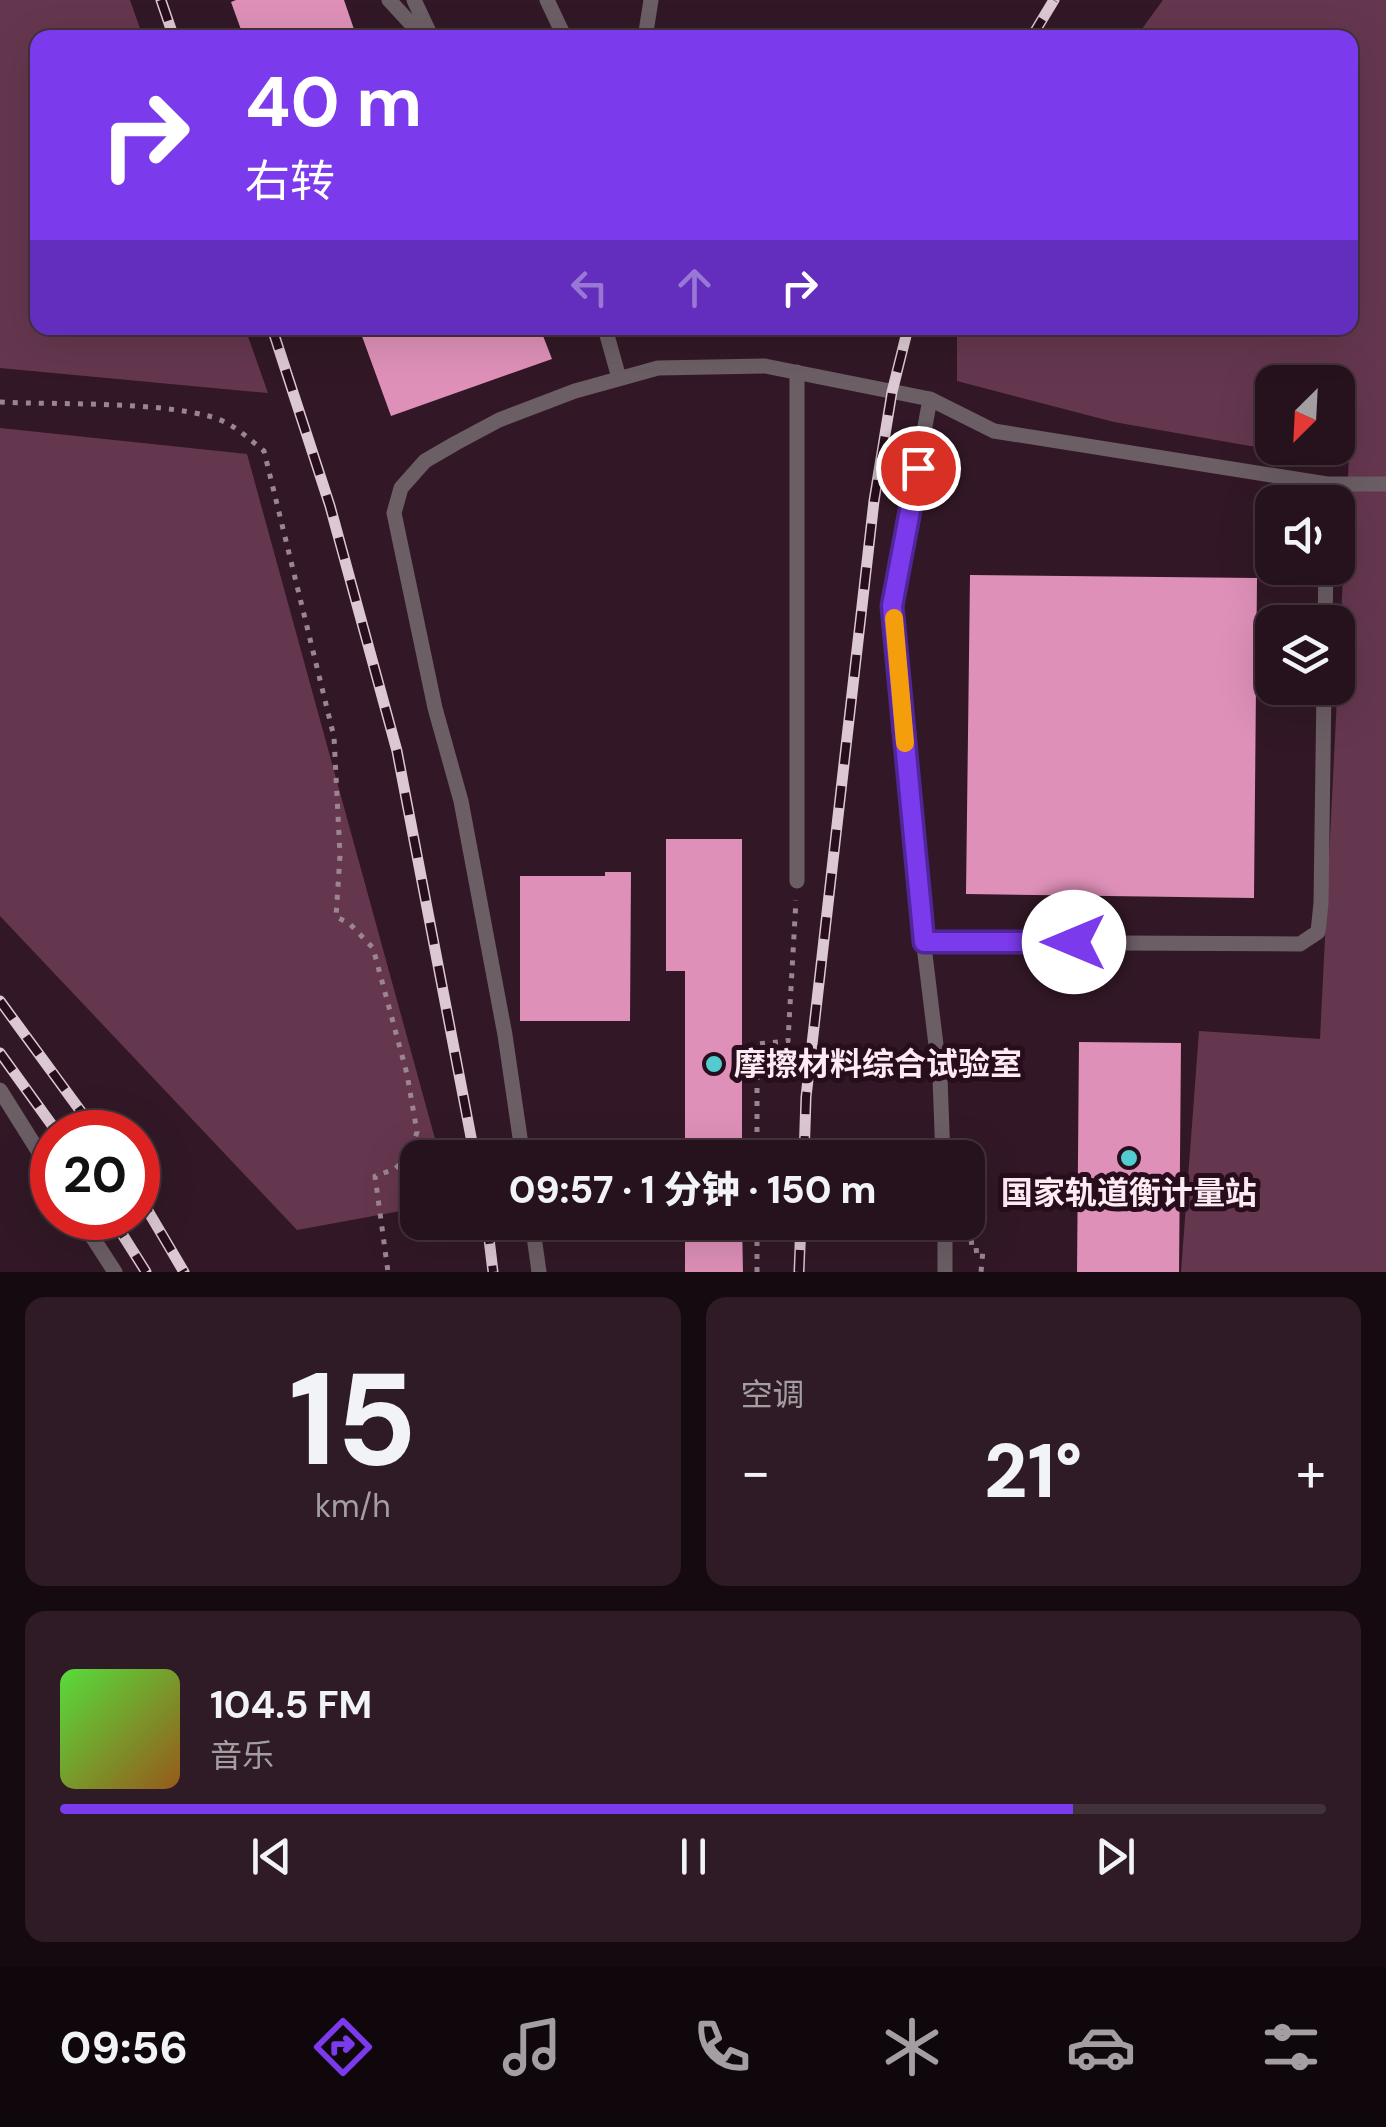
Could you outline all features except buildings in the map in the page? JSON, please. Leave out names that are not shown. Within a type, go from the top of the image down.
[{"type":"lane","points":[[389,0],[420,30]]},
{"type":"lane","points":[[414,0],[425,30]]},
{"type":"lane","points":[[546,0],[561,30]]},
{"type":"lane","points":[[646,30],[651,0]]},
{"type":"lane","points":[[607,335],[619,378]]},
{"type":"lane","points":[[519,1140],[502,1016],[466,820],[434,708],[394,513],[401,488],[425,461],[499,420],[575,390],[658,368],[765,366],[930,399],[994,431],[1327,484],[1386,484]]},
{"type":"lane","points":[[797,882],[798,372]]},
{"type":"lane","points":[[930,399],[892,606],[943,1140]]},
{"type":"lane","points":[[924,942],[1300,944],[1318,932],[1321,902],[1324,705]]},
{"type":"lane","points":[[0,1090],[30,1138]]},
{"type":"lane","points":[[94,1240],[115,1272]]},
{"type":"lane","points":[[535,1240],[539,1272]]},
{"type":"lane","points":[[945,1240],[945,1272]]},
{"type":"path","points":[[0,402],[162,409],[212,418],[237,428],[264,451],[334,737],[340,855],[336,917],[349,923],[373,948],[407,1074],[417,1132],[410,1154],[395,1169],[375,1176],[388,1272]]},
{"type":"path","points":[[756,1140],[756,1044],[788,1042],[797,882]]},
{"type":"path","points":[[756,1240],[756,1272]]},
{"type":"path","points":[[971,1240],[972,1251],[983,1250],[981,1272]]},
{"type":"shaded area","points":[[0,0],[130,0],[141,30],[30,30],[30,335],[247,335],[268,393],[0,368]]},
{"type":"shaded area","points":[[1163,0],[1386,0],[1386,1272],[1181,1272],[1199,1031],[1320,1039],[1337,705],[1355,705],[1355,605],[1342,605],[1343,585],[1355,585],[1355,485],[1348,485],[1349,465],[1355,465],[1355,365],[1255,365],[1255,447],[1114,422],[957,381],[957,335],[1358,335],[1358,30],[1141,30]]},
{"type":"shaded area","points":[[0,428],[247,454],[435,1140],[400,1140],[400,1211],[297,1230],[0,916]]},
{"type":"railway","points":[[161,0],[171,30]]},
{"type":"railway","points":[[1036,30],[1054,0]]},
{"type":"railway","points":[[274,335],[330,506],[397,751],[472,1140]]},
{"type":"railway","points":[[805,1140],[806,1097],[874,501],[892,392],[906,335]]},
{"type":"railway","points":[[0,1001],[80,1110]]},
{"type":"railway","points":[[0,1053],[41,1110]]},
{"type":"railway","points":[[160,1231],[184,1272]]},
{"type":"railway","points":[[126,1240],[146,1272]]},
{"type":"railway","points":[[489,1240],[493,1272]]},
{"type":"railway","points":[[799,1272],[800,1240]]},
{"type":"slow traffic","points":[[894,618],[905,743]]},
{"type":"place","name":"摩擦材料综合试验室","points":[[714,1064]]},
{"type":"place","name":"国家轨道衡计量站","points":[[1129,1158]]},
{"type":"route","points":[[918,468],[892,606],[924,942],[1074,942]]}]
